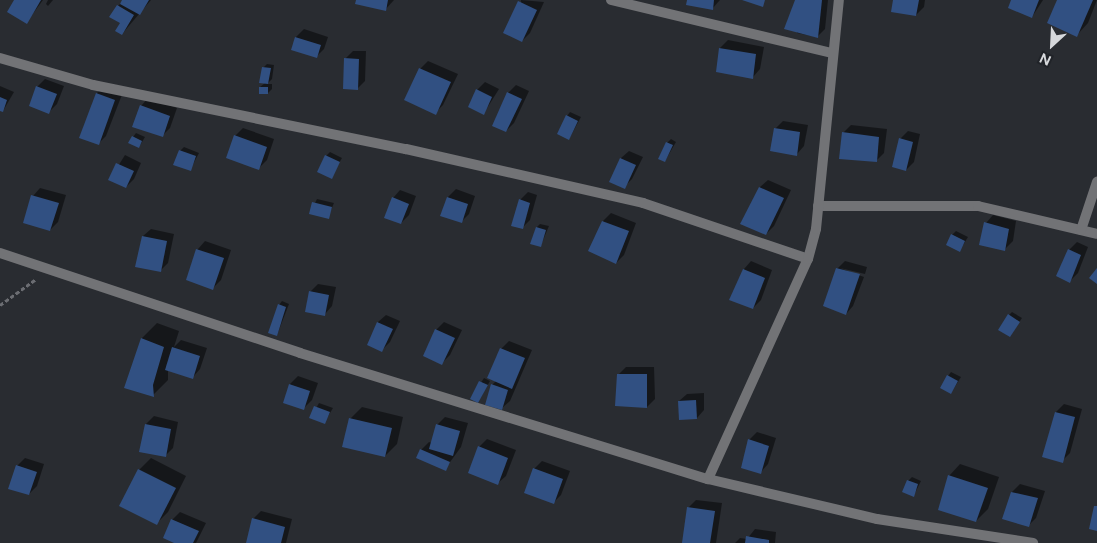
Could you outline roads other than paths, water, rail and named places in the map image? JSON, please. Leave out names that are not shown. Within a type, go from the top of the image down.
[{"type":"street","points":[[611,0],[832,53]]},
{"type":"street","points":[[708,478],[808,259],[818,206],[832,53],[839,0]]},
{"type":"street","points":[[0,58],[93,85],[406,149],[643,203],[808,259]]},
{"type":"street","points":[[1081,230],[1097,182]]},
{"type":"street","points":[[818,206],[978,206],[1097,234]]},
{"type":"street","points":[[0,253],[51,268],[300,353],[708,478],[877,519],[1033,543]]}]
